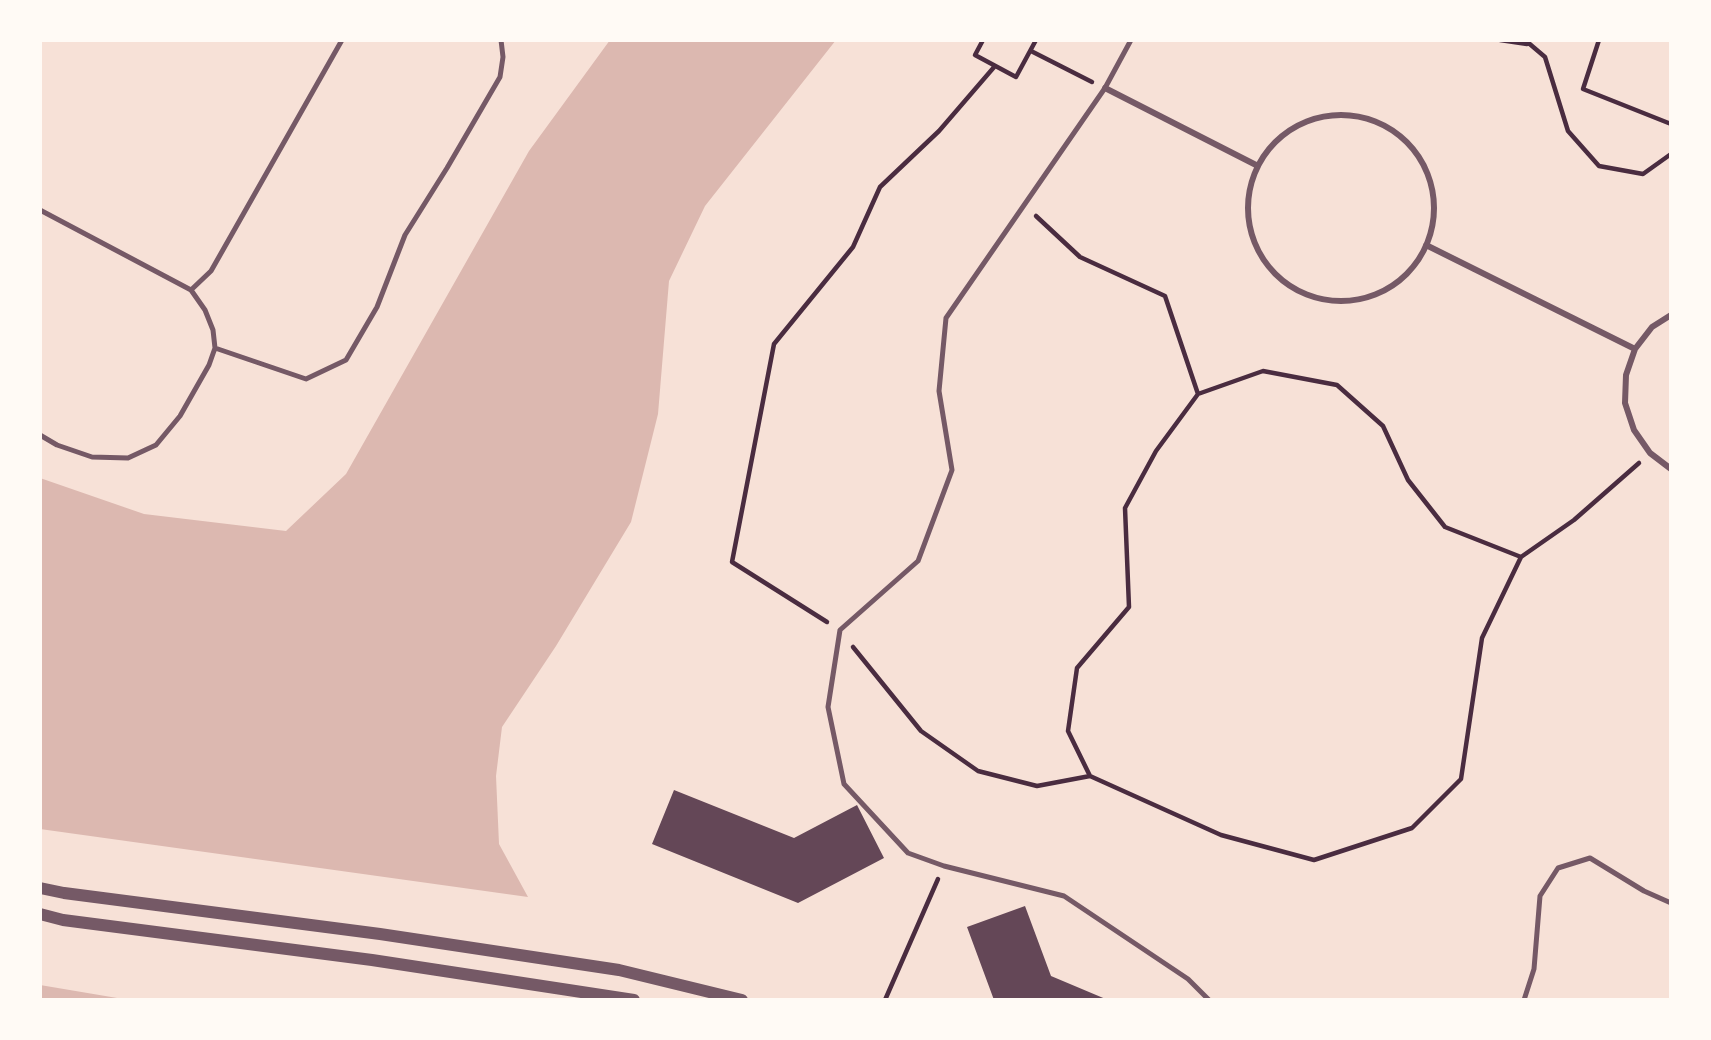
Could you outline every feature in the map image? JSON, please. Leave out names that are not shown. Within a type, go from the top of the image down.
[{"type":"street","points":[[1105,88],[1258,166]]},
{"type":"street","points":[[1332,116],[1362,117],[1389,129],[1412,148],[1427,173],[1434,201],[1432,231],[1426,245],[1420,258],[1401,280],[1376,295],[1344,302],[1312,297],[1284,282],[1262,258],[1250,229],[1248,197],[1258,166],[1277,140],[1304,123],[1332,116]]},
{"type":"street","points":[[1426,245],[1635,349]]},
{"type":"street","points":[[1671,314],[1652,327],[1635,349],[1626,376],[1625,403],[1634,430],[1650,453],[1671,469]]},
{"type":"street","points":[[40,888],[606,968],[742,1000]]},
{"type":"street","points":[[40,914],[63,920],[372,960],[634,1000]]},
{"type":"lane","points":[[191,290],[211,271],[342,40]]},
{"type":"lane","points":[[215,348],[306,379],[346,360],[377,307],[405,235],[500,77],[503,57],[501,40]]},
{"type":"lane","points":[[1131,40],[1105,88],[946,318],[939,391],[952,470],[918,561],[840,630],[828,707],[844,784],[908,853],[944,866],[1064,896],[1188,979],[1209,1000]]},
{"type":"lane","points":[[40,210],[191,290],[205,310],[213,330],[215,348],[209,365],[180,416],[156,445],[128,458],[92,457],[40,435]]},
{"type":"lane","points":[[1524,1000],[1534,970],[1540,897],[1558,868],[1590,858],[1671,904]]},
{"type":"path","points":[[983,40],[975,55],[1016,77],[1036,40]]},
{"type":"path","points":[[1500,40],[1527,42],[1545,57],[1568,131],[1600,166],[1643,174],[1671,154]]},
{"type":"path","points":[[1599,40],[1583,89],[1671,124]]},
{"type":"path","points":[[1031,51],[1105,88]]},
{"type":"path","points":[[995,66],[939,131],[880,187],[853,247],[774,344],[732,562],[840,630],[921,731],[978,771],[1037,786],[1090,776],[1221,835],[1314,860],[1412,828],[1461,779],[1482,638],[1521,557],[1574,520],[1650,453]]},
{"type":"path","points":[[1025,206],[1080,257],[1165,296],[1198,394]]},
{"type":"path","points":[[1090,776],[1068,731],[1077,668],[1129,607],[1125,508],[1156,451],[1198,394],[1263,371],[1337,385],[1383,426],[1408,480],[1445,527],[1521,557]]},
{"type":"path","points":[[885,1000],[944,866]]},
{"type":"shaded area","points":[[610,40],[836,40],[705,206],[669,281],[658,414],[631,522],[556,646],[502,727],[496,776],[499,844],[528,897],[40,829],[40,478],[144,514],[286,531],[346,474],[529,151]]},
{"type":"shaded area","points":[[40,985],[129,1000],[40,1000]]},
{"type":"building","points":[[674,790],[794,838],[857,805],[884,858],[798,903],[652,844]]},
{"type":"building","points":[[1025,906],[1051,976],[1108,1000],[994,1000],[967,927]]}]
